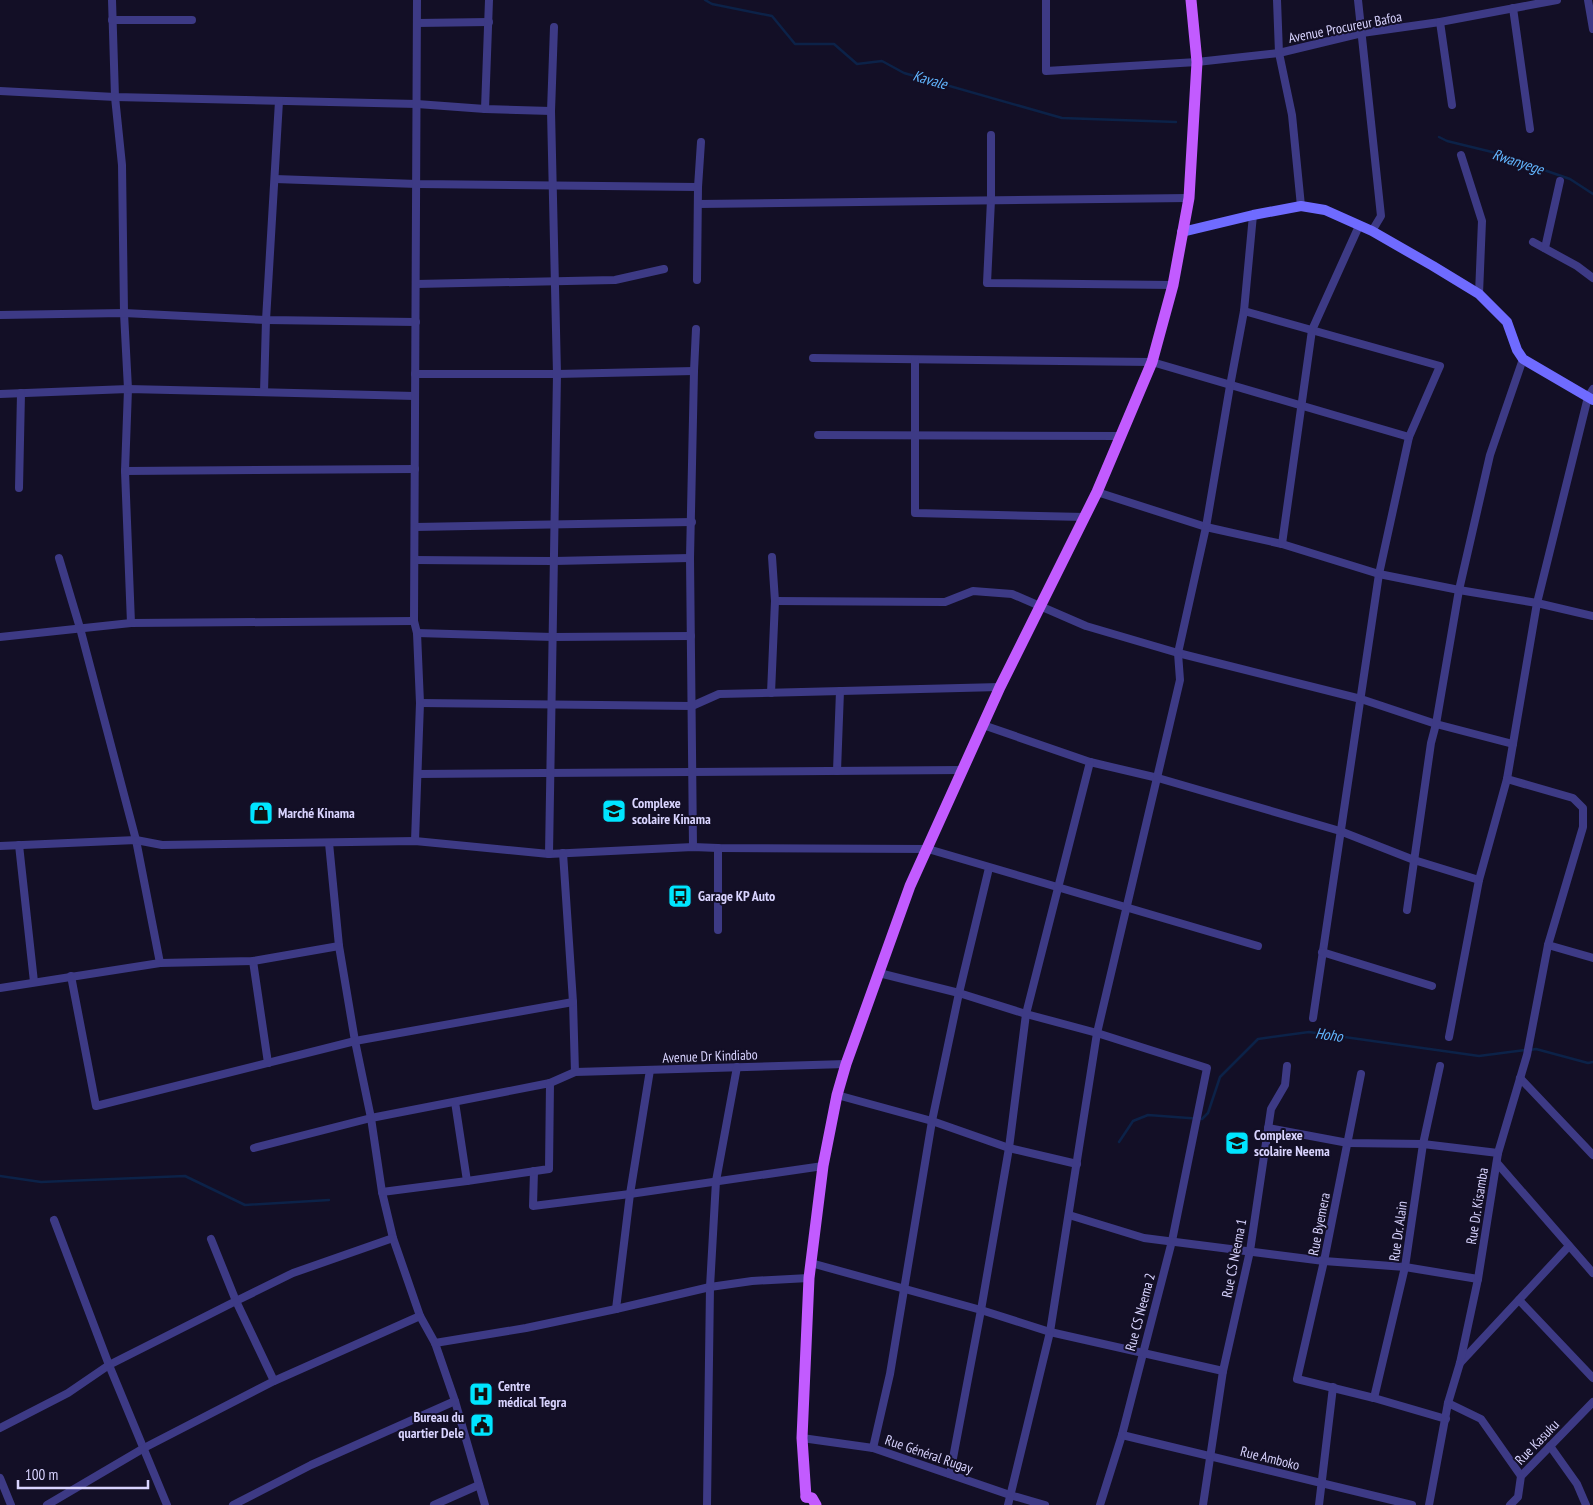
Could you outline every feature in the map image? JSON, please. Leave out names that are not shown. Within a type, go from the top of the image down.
[{"type":"main road","points":[[816,1505],[812,1498],[802,1501],[802,1438],[809,1278],[823,1166],[837,1095],[846,1064],[910,886],[1000,687],[1097,492],[1152,362],[1173,285],[1189,198],[1197,62],[1191,0]]},
{"type":"street","points":[[112,0],[115,97],[122,165],[124,313],[128,389],[125,471],[131,622]]},
{"type":"street","points":[[415,841],[420,703],[417,633],[414,621],[418,0]]},
{"type":"street","points":[[485,109],[490,0]]},
{"type":"street","name":"Avenue Procureur Bafoa","points":[[1046,0],[1046,71],[1197,62],[1279,53],[1362,33],[1440,22],[1557,0]]},
{"type":"street","points":[[1277,0],[1279,53],[1292,115],[1301,206]]},
{"type":"street","points":[[1358,0],[1381,216],[1372,231]]},
{"type":"street","points":[[1588,0],[1593,29]]},
{"type":"street","points":[[1514,8],[1530,129]]},
{"type":"street","points":[[112,20],[192,20]]},
{"type":"street","points":[[417,23],[489,22]]},
{"type":"street","points":[[1440,22],[1452,105]]},
{"type":"street","points":[[549,854],[558,374],[551,111],[554,27]]},
{"type":"street","points":[[0,91],[115,97],[417,104],[551,111]]},
{"type":"street","points":[[264,392],[266,320],[279,101]]},
{"type":"street","points":[[991,135],[991,200],[987,283],[1173,285]]},
{"type":"street","points":[[697,280],[698,187],[701,142]]},
{"type":"street","points":[[1461,155],[1482,221],[1479,294]]},
{"type":"street","points":[[275,179],[416,184],[698,187]]},
{"type":"street","points":[[1545,248],[1560,181]]},
{"type":"street","points":[[698,204],[1189,198]]},
{"type":"street","points":[[1182,232],[1253,214],[1301,206],[1324,210],[1372,231],[1479,294],[1507,322],[1517,350],[1523,359],[1591,396],[1538,603],[1507,779],[1479,880],[1449,1037]]},
{"type":"street","points":[[1008,1505],[1050,1332],[1097,1033],[1180,680],[1178,653],[1206,527],[1244,311],[1253,214]]},
{"type":"street","points":[[1282,544],[1312,330],[1358,226]]},
{"type":"street","points":[[1533,242],[1577,266],[1593,278]]},
{"type":"street","points":[[416,284],[615,280],[664,268]]},
{"type":"street","points":[[1244,311],[1440,366],[1409,437],[1379,574],[1313,1018]]},
{"type":"street","points":[[0,316],[124,313],[266,320],[416,322]]},
{"type":"street","points":[[693,847],[690,558],[696,329]]},
{"type":"street","points":[[813,358],[1152,362],[1409,437]]},
{"type":"street","points":[[1407,910],[1430,743],[1436,724],[1459,590],[1490,455],[1523,359]]},
{"type":"street","points":[[916,360],[915,513],[1085,517]]},
{"type":"street","points":[[416,374],[558,374],[694,371]]},
{"type":"street","points":[[0,394],[128,389],[415,396]]},
{"type":"street","points":[[19,488],[21,393]]},
{"type":"street","points":[[818,435],[1121,436]]},
{"type":"street","points":[[125,471],[415,468]]},
{"type":"street","points":[[1097,492],[1206,527],[1282,544],[1379,574],[1538,603],[1593,616]]},
{"type":"street","points":[[415,527],[692,522]]},
{"type":"street","points":[[771,693],[775,601],[772,557]]},
{"type":"street","points":[[60,558],[136,840],[160,963]]},
{"type":"street","points":[[415,560],[554,561],[690,558]]},
{"type":"street","points":[[775,601],[945,602],[973,592],[1012,594],[1086,626],[1178,653],[1361,699],[1436,724],[1513,744]]},
{"type":"street","points":[[0,636],[131,622],[414,621]]},
{"type":"street","points":[[417,633],[553,637],[691,636]]},
{"type":"street","points":[[420,703],[692,706],[719,694],[1000,687]]},
{"type":"street","points":[[836,771],[840,691]]},
{"type":"street","points":[[983,725],[1090,762],[1158,778],[1340,831],[1414,860],[1479,880]]},
{"type":"street","points":[[950,1474],[1009,1148],[1026,1014],[1090,762]]},
{"type":"street","points":[[418,774],[962,770]]},
{"type":"street","name":"Rue Dr. Kisamba","points":[[1429,1505],[1448,1403],[1460,1363],[1478,1279],[1498,1153],[1527,1055],[1548,945],[1583,827],[1583,808],[1573,798],[1507,779]]},
{"type":"street","points":[[0,846],[136,840],[162,845],[415,841],[549,854],[693,847],[928,849],[1258,946]]},
{"type":"street","points":[[329,843],[339,946],[355,1041],[371,1118],[382,1192],[393,1238],[420,1316],[434,1343],[455,1401],[485,1505]]},
{"type":"street","points":[[19,845],[34,982]]},
{"type":"street","points":[[718,848],[718,930]]},
{"type":"street","points":[[254,1148],[371,1118],[550,1083],[575,1072],[573,1002],[563,853]]},
{"type":"street","points":[[872,1448],[890,1374],[932,1121],[959,993],[989,868]]},
{"type":"street","points":[[1548,945],[1593,958]]},
{"type":"street","points":[[0,988],[160,963],[253,961],[339,946]]},
{"type":"street","points":[[1322,952],[1432,986]]},
{"type":"street","points":[[253,961],[268,1063]]},
{"type":"street","points":[[880,973],[959,993],[1026,1014],[1097,1033]]},
{"type":"street","points":[[71,976],[96,1106],[355,1041],[573,1002]]},
{"type":"street","name":"Rue CS Neema 2","points":[[1097,1033],[1207,1068],[1172,1241],[1122,1435],[1100,1505]]},
{"type":"street","name":"Avenue Dr Kindiabo","points":[[575,1072],[846,1064]]},
{"type":"street","name":"Rue CS Neema 1","points":[[1203,1505],[1223,1371],[1250,1251],[1271,1109],[1285,1085],[1287,1066]]},
{"type":"street","name":"Rue Dr. Alain","points":[[1374,1398],[1405,1267],[1423,1144],[1440,1066]]},
{"type":"street","points":[[707,1505],[710,1286],[716,1181],[737,1068]]},
{"type":"street","points":[[616,1309],[630,1194],[650,1070]]},
{"type":"street","name":"Rue Byemera","points":[[1333,1387],[1298,1378],[1362,1074]]},
{"type":"street","points":[[1520,1078],[1593,1155]]},
{"type":"street","points":[[382,1192],[549,1169],[550,1083]]},
{"type":"street","points":[[837,1095],[932,1121],[1009,1148],[1077,1164]]},
{"type":"street","points":[[455,1102],[467,1181]]},
{"type":"street","points":[[1268,1128],[1348,1143],[1423,1144],[1498,1153]]},
{"type":"street","points":[[1497,1163],[1593,1273]]},
{"type":"street","points":[[534,1171],[533,1206],[823,1166]]},
{"type":"street","points":[[1069,1216],[1144,1238],[1324,1261],[1405,1267],[1478,1279]]},
{"type":"street","points":[[54,1220],[108,1365],[167,1505]]},
{"type":"street","points":[[0,1428],[68,1393],[108,1365],[236,1300],[293,1273],[393,1238]]},
{"type":"street","points":[[211,1239],[236,1300],[274,1381]]},
{"type":"street","name":"Rue Dr. Kisamba","points":[[1460,1363],[1569,1246]]},
{"type":"street","points":[[811,1263],[981,1310],[1050,1332],[1223,1371]]},
{"type":"street","points":[[434,1343],[526,1328],[616,1309],[710,1286],[752,1281],[809,1278]]},
{"type":"street","points":[[1519,1300],[1593,1378]]},
{"type":"street","points":[[47,1505],[144,1448],[274,1381],[420,1316]]},
{"type":"street","points":[[1319,1505],[1333,1387],[1446,1420]]},
{"type":"street","points":[[233,1505],[311,1464],[455,1401]]},
{"type":"street","name":"Rue Kasuku","points":[[1510,1505],[1518,1497],[1521,1476],[1593,1402]]},
{"type":"street","points":[[1448,1403],[1481,1419],[1521,1476]]},
{"type":"street","name":"Rue Amboko","points":[[1122,1435],[1412,1505]]},
{"type":"street","name":"Rue Général Rugay","points":[[802,1438],[872,1448],[1045,1505]]},
{"type":"street","points":[[1550,1446],[1577,1484],[1585,1505]]},
{"type":"street","points":[[0,1478],[11,1505]]},
{"type":"street","points":[[434,1505],[479,1485]]},
{"type":"waterway","name":"Kavale","points":[[705,0],[712,4],[772,16],[795,44],[834,44],[857,64],[882,61],[904,73],[1062,118],[1176,122]]},
{"type":"waterway","name":"Rwanyege","points":[[1439,137],[1447,141],[1492,152],[1570,179],[1593,194]]},
{"type":"waterway","name":"Hoho","points":[[1119,1142],[1133,1121],[1148,1115],[1202,1119],[1208,1113],[1220,1077],[1258,1039],[1309,1032],[1479,1056],[1525,1050]]},
{"type":"waterway","name":"Hoho","points":[[1530,1050],[1536,1049],[1588,1063],[1593,1062]]},
{"type":"waterway","points":[[0,1176],[41,1182],[185,1176],[245,1205],[329,1200]]},
{"type":"place","name":"Complexe scolaire Kinama","points":[[614,811]]},
{"type":"place","name":"Marché Kinama","points":[[261,813]]},
{"type":"place","name":"Garage KP Auto","points":[[680,896]]},
{"type":"place","name":"Complexe scolaire Neema","points":[[1237,1143]]},
{"type":"place","name":"Centre médical Tegra","points":[[481,1394]]},
{"type":"place","name":"Bureau du quartier Dele","points":[[482,1425]]}]
